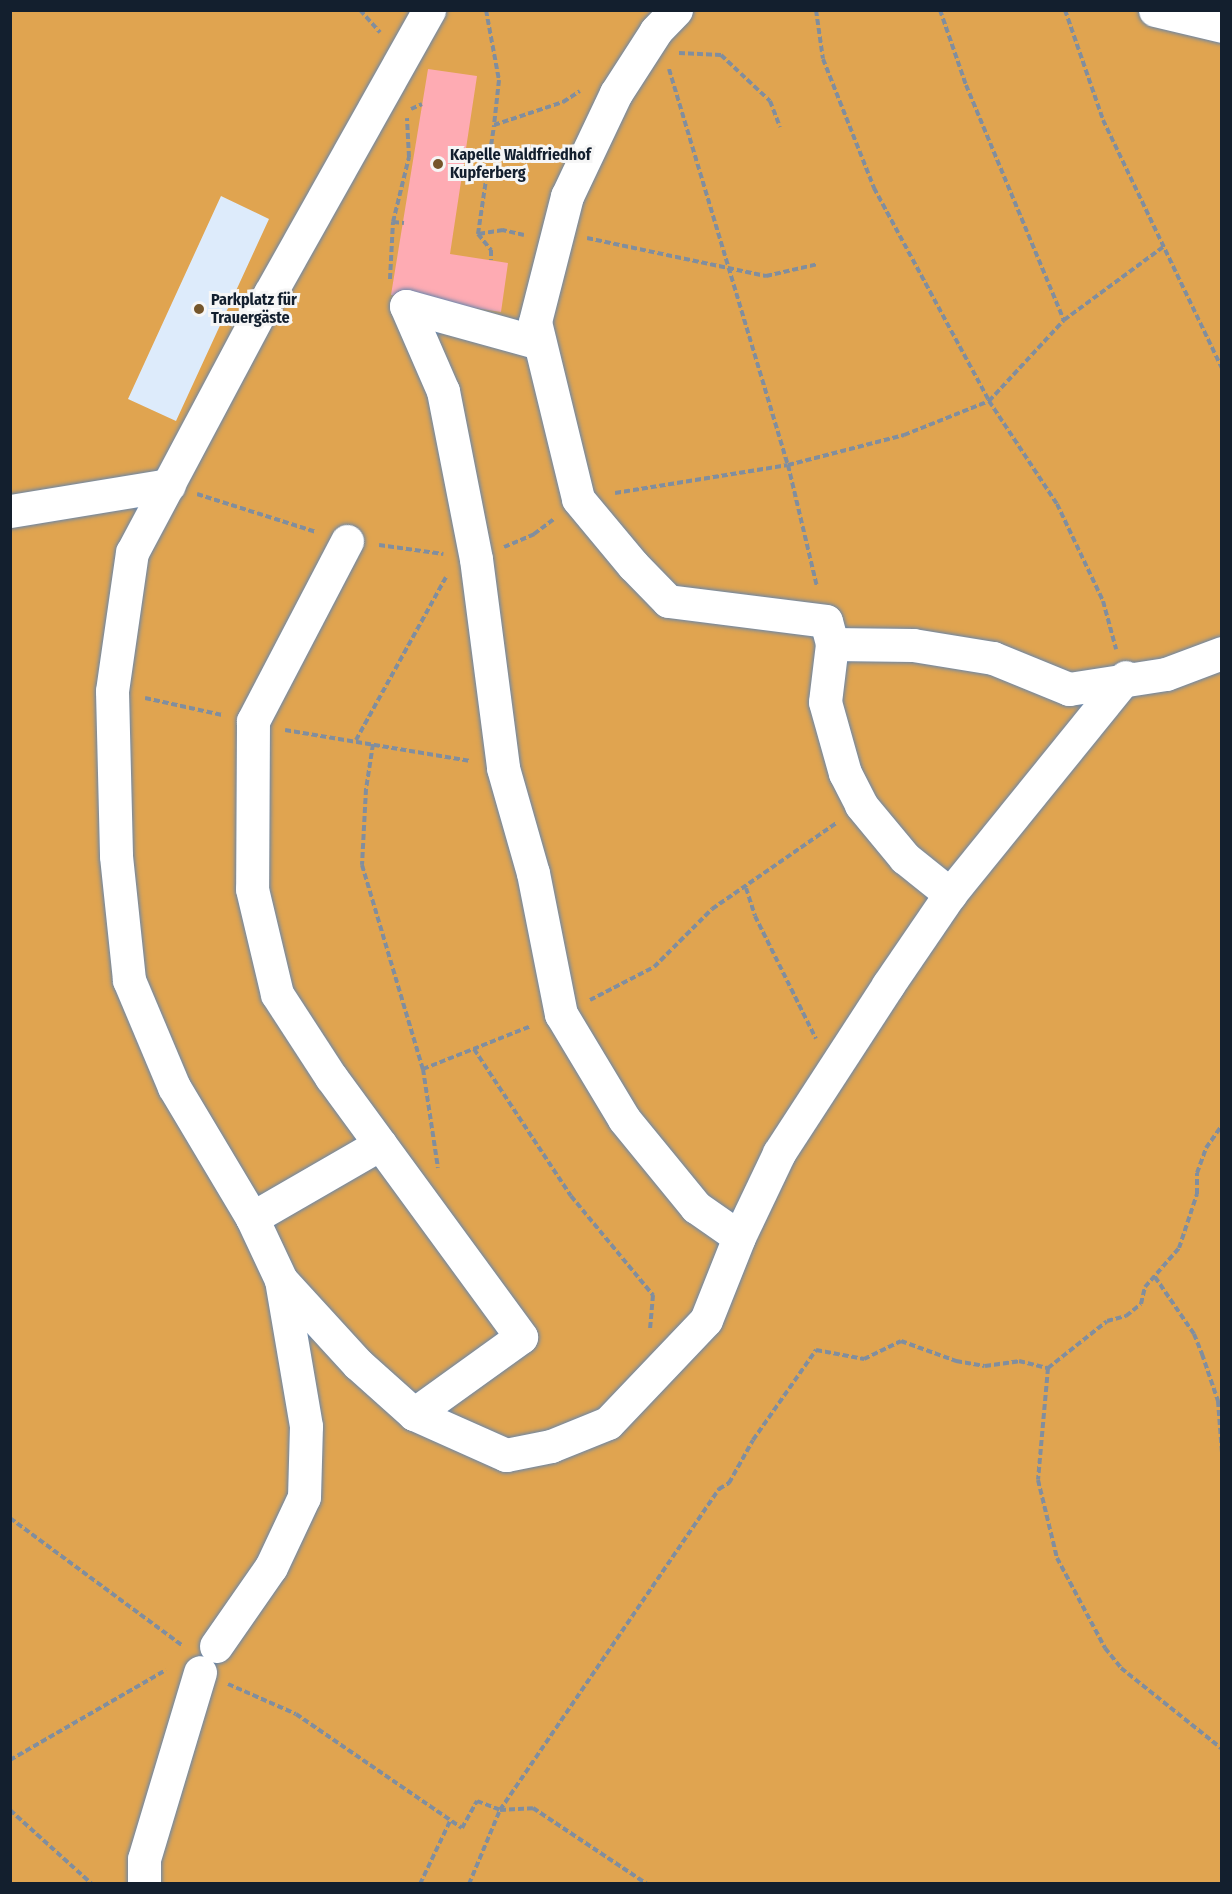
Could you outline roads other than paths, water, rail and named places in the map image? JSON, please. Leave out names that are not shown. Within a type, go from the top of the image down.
[{"type":"lane","points":[[144,1884],[144,1859],[196,1661],[271,1567],[304,1497],[306,1426],[281,1280],[252,1218],[174,1087],[129,980],[116,856],[112,690],[132,552],[401,54],[429,10]]},
{"type":"lane","points":[[1155,10],[1221,26]]},
{"type":"lane","points":[[666,32],[616,93],[567,196],[535,322],[578,499],[668,601],[829,633],[993,658],[1069,689],[1126,677],[1166,674],[1221,653]]},
{"type":"lane","points":[[539,343],[406,306],[443,392],[467,557],[503,768],[533,873],[561,1014],[631,1128],[696,1207],[739,1237]]},
{"type":"lane","points":[[10,511],[169,485]]},
{"type":"lane","points":[[347,541],[252,721],[252,889],[277,994],[380,1144],[421,1197],[520,1337],[414,1414]]},
{"type":"lane","points":[[829,633],[825,702],[845,773],[861,805],[905,858],[950,894]]},
{"type":"lane","points":[[281,1280],[358,1364],[414,1414],[506,1455],[551,1446],[608,1423],[706,1320],[739,1237],[779,1153],[950,894],[1126,677]]},
{"type":"lane","points":[[252,1218],[380,1144]]},
{"type":"place","name":"Kapelle Waldfriedhof Kupferberg","points":[[438,164]]},
{"type":"place","name":"Parkplatz für Trauergäste","points":[[199,309]]}]
